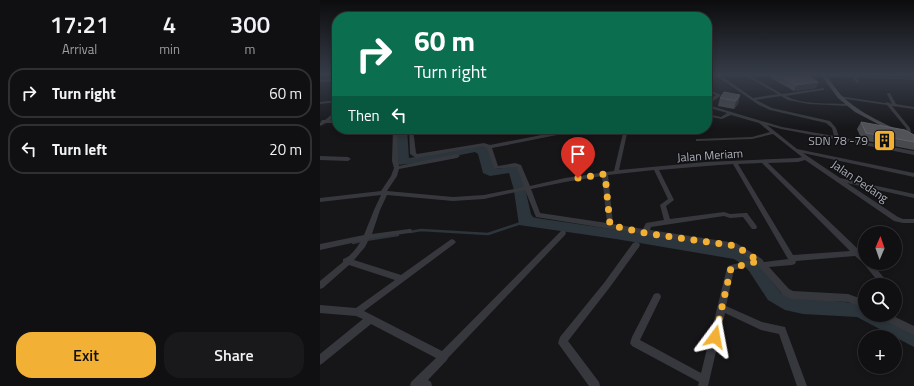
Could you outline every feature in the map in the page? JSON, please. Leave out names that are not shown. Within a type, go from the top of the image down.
[{"type":"street","points":[[712,101],[719,96],[717,93]]},
{"type":"street","points":[[744,93],[764,106],[778,111],[828,122],[834,128],[837,140]]},
{"type":"street","points":[[778,93],[789,99],[809,103],[849,105]]},
{"type":"street","points":[[753,99],[798,93]]},
{"type":"street","points":[[836,93],[839,97],[866,117],[914,142]]},
{"type":"street","points":[[889,94],[894,104]]},
{"type":"street","points":[[839,97],[914,108]]},
{"type":"street","points":[[320,103],[332,102]]},
{"type":"street","points":[[887,103],[908,128],[909,132],[903,135]]},
{"type":"street","points":[[712,107],[781,128],[837,140],[914,153]]},
{"type":"street","points":[[712,116],[725,118],[731,113]]},
{"type":"street","points":[[320,125],[332,116]]},
{"type":"street","points":[[320,121],[332,122]]},
{"type":"street","name":"Jalan Pedang","points":[[759,122],[794,150],[896,219],[914,222]]},
{"type":"street","points":[[698,140],[752,138],[772,133]]},
{"type":"street","points":[[320,286],[365,240],[379,204],[394,176],[396,168],[394,161],[395,134]]},
{"type":"street","points":[[411,134],[413,154],[416,156],[485,144],[489,147],[496,168],[515,165],[519,166],[538,215],[610,225],[645,233],[736,246],[759,262],[786,292],[792,295],[848,298],[858,302]]},
{"type":"street","points":[[489,147],[555,134]]},
{"type":"street","points":[[616,172],[625,134]]},
{"type":"street","points":[[794,150],[914,174]]},
{"type":"street","points":[[396,168],[457,156]]},
{"type":"street","points":[[320,158],[348,159]]},
{"type":"street","name":"Jalan Meriam","points":[[320,200],[384,193],[453,199],[484,197],[527,187],[616,172],[735,162],[798,160],[806,158]]},
{"type":"street","points":[[763,161],[858,253]]},
{"type":"street","points":[[735,162],[789,256],[794,258],[858,253]]},
{"type":"street","points":[[656,169],[671,200],[663,205],[668,222]]},
{"type":"street","points":[[605,174],[610,225]]},
{"type":"street","points":[[837,179],[914,196]]},
{"type":"street","points":[[645,233],[649,225],[724,214],[730,216],[745,215],[754,227]]},
{"type":"street","points":[[320,247],[409,231]]},
{"type":"street","points":[[421,384],[444,357],[563,233]]},
{"type":"street","points":[[356,312],[452,242]]},
{"type":"street","points":[[595,386],[563,343],[563,340],[607,285],[636,245]]},
{"type":"street","points":[[657,297],[648,310],[635,343],[704,383],[731,268],[759,262],[792,262],[794,258]]},
{"type":"street","points":[[346,261],[402,279]]},
{"type":"street","points":[[873,270],[880,278]]},
{"type":"street","points":[[722,308],[761,326],[782,330],[802,386]]},
{"type":"street","points":[[320,309],[356,312],[369,320],[444,357]]},
{"type":"street","points":[[320,360],[369,320]]},
{"type":"street","points":[[896,322],[914,331]]},
{"type":"shaded area","points":[[397,134],[407,134],[409,158],[483,145],[489,148],[494,168],[518,166],[526,187],[514,190],[509,173],[490,176],[483,173],[478,154],[475,152],[420,163],[397,165]]},
{"type":"shaded area","points":[[525,188],[531,214],[536,218],[735,247],[755,260],[781,293],[797,297],[858,303],[858,318],[803,314],[785,310],[768,300],[749,271],[734,259],[616,239],[519,225],[514,191]]},
{"type":"shaded area","points":[[866,322],[893,322],[914,332],[914,347],[902,341],[902,330],[882,330]]},
{"type":"building","points":[[723,93],[740,95],[736,101],[720,98]]},
{"type":"building","points":[[861,122],[905,130],[914,135],[914,142],[866,133]]},
{"type":"waterway","points":[[410,232],[421,230],[488,234],[521,223]]},
{"type":"waterway","points":[[366,240],[398,235]]},
{"type":"waterway","points":[[353,243],[362,241]]},
{"type":"place","name":"SDN 78 -79","points":[[884,140]]},
{"type":"route","points":[[578,178],[605,174],[610,225],[645,233],[736,246],[759,261],[733,266],[731,268],[715,337]]}]
